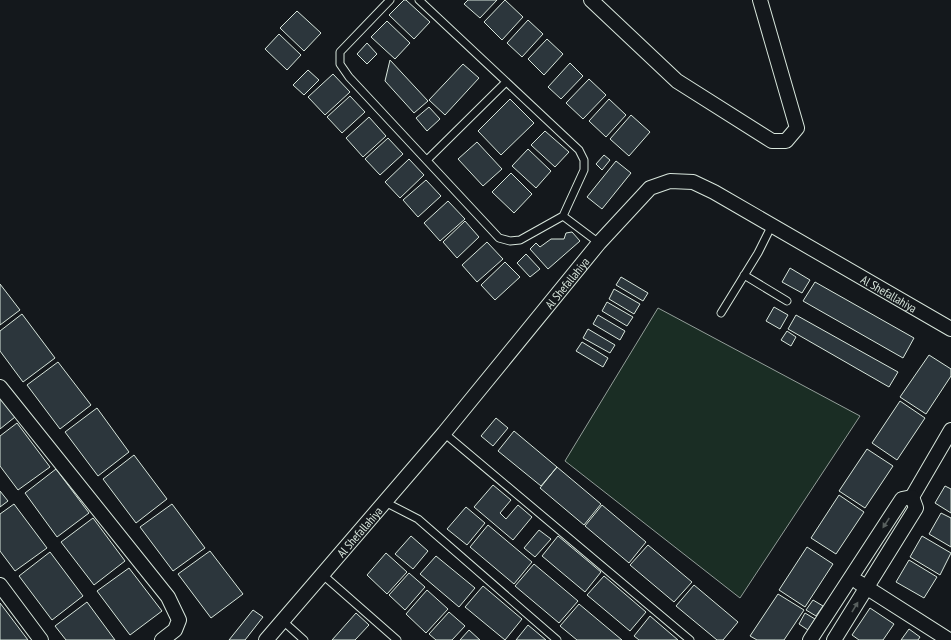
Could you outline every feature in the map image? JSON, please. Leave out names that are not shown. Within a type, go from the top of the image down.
[{"type":"street","points":[[591,0],[677,81],[772,142],[786,141],[797,128],[760,0]]},
{"type":"street","name":"Al Shefallahiya","points":[[266,640],[444,433],[599,243],[650,188],[670,181],[693,182],[714,192],[772,225],[951,329]]},
{"type":"street","points":[[0,387],[168,597],[179,620],[175,630],[162,640]]},
{"type":"street","points":[[810,640],[902,499],[912,497],[951,430]]},
{"type":"street","points":[[834,640],[916,508],[912,497]]},
{"type":"street","points":[[851,577],[949,640]]},
{"type":"street","points":[[0,585],[41,640]]},
{"type":"lane","points":[[390,0],[340,52],[340,64],[349,78],[499,238],[510,241],[520,240],[563,216],[584,170],[584,160],[579,150],[419,0]]},
{"type":"lane","points":[[427,160],[506,82]]},
{"type":"lane","points":[[563,216],[599,243]]},
{"type":"lane","points":[[721,313],[772,225]]},
{"type":"lane","points":[[744,275],[787,301]]},
{"type":"lane","points":[[444,433],[690,640]]},
{"type":"lane","points":[[385,502],[418,519],[557,640]]},
{"type":"lane","points":[[323,575],[397,640]]},
{"type":"lane","points":[[283,621],[304,640]]},
{"type":"green space","points":[[658,308],[860,416],[740,598],[565,461]]},
{"type":"building","points":[[404,0],[406,0],[430,22],[414,39],[389,15]]},
{"type":"building","points":[[468,0],[497,0],[480,18],[464,4]]},
{"type":"building","points":[[505,0],[523,17],[502,40],[484,22]]},
{"type":"building","points":[[297,11],[321,33],[304,51],[280,28]]},
{"type":"building","points":[[528,20],[543,34],[522,57],[507,43]]},
{"type":"building","points":[[387,21],[410,43],[395,59],[371,37]]},
{"type":"building","points":[[279,34],[301,55],[287,70],[265,49]]},
{"type":"building","points":[[547,39],[563,54],[544,75],[528,59]]},
{"type":"building","points":[[367,43],[377,54],[367,64],[357,54]]},
{"type":"building","points":[[390,60],[428,101],[414,113],[385,81]]},
{"type":"building","points":[[570,63],[583,76],[561,99],[548,87]]},
{"type":"building","points":[[463,64],[479,78],[445,115],[429,100]]},
{"type":"building","points":[[308,70],[319,80],[304,95],[293,85]]},
{"type":"building","points":[[333,74],[350,92],[325,115],[308,97]]},
{"type":"building","points":[[589,79],[606,95],[583,119],[566,103]]},
{"type":"building","points":[[350,96],[365,112],[342,133],[327,117]]},
{"type":"building","points":[[510,99],[534,123],[501,155],[478,131]]},
{"type":"building","points":[[609,99],[626,115],[606,137],[589,121]]},
{"type":"building","points":[[429,107],[440,119],[427,131],[416,118]]},
{"type":"building","points":[[631,115],[650,132],[629,156],[610,139]]},
{"type":"building","points":[[369,117],[386,136],[363,157],[346,138]]},
{"type":"building","points":[[545,131],[569,152],[555,167],[531,145]]},
{"type":"building","points":[[388,138],[403,154],[380,175],[365,159]]},
{"type":"building","points":[[477,142],[502,169],[483,186],[458,159]]},
{"type":"building","points":[[528,149],[551,171],[536,188],[512,166]]},
{"type":"building","points":[[604,155],[610,160],[602,170],[596,164]]},
{"type":"building","points":[[409,159],[424,175],[400,198],[385,182]]},
{"type":"building","points":[[616,161],[631,173],[602,209],[587,197]]},
{"type":"building","points":[[511,173],[532,194],[514,213],[492,192]]},
{"type":"building","points":[[426,180],[441,196],[418,217],[403,200]]},
{"type":"building","points":[[448,201],[465,219],[440,241],[424,223]]},
{"type":"building","points":[[465,221],[479,237],[457,258],[443,242]]},
{"type":"building","points":[[572,232],[580,241],[548,269],[530,249],[536,243],[540,247],[551,239],[564,239],[566,233]]},
{"type":"building","points":[[487,242],[503,259],[477,282],[462,265]]},
{"type":"building","points":[[526,254],[540,269],[530,277],[517,263]]},
{"type":"building","points":[[505,262],[520,277],[495,300],[481,285]]},
{"type":"building","points":[[790,268],[810,280],[802,293],[782,282]]},
{"type":"building","points":[[621,277],[648,293],[643,301],[616,285]]},
{"type":"building","points":[[815,282],[914,338],[903,358],[803,301]]},
{"type":"building","points":[[0,284],[20,310],[0,325]]},
{"type":"building","points":[[614,289],[640,304],[634,314],[609,299]]},
{"type":"building","points":[[607,302],[633,317],[627,326],[602,311]]},
{"type":"building","points":[[774,307],[788,315],[780,329],[766,321]]},
{"type":"building","points":[[22,314],[55,358],[23,382],[0,351],[0,331]]},
{"type":"building","points":[[598,315],[625,331],[620,340],[593,324]]},
{"type":"building","points":[[796,315],[898,372],[889,387],[788,329]]},
{"type":"building","points":[[588,329],[615,345],[610,353],[583,338]]},
{"type":"building","points":[[787,331],[796,337],[791,346],[781,340]]},
{"type":"building","points":[[582,342],[608,358],[603,367],[576,351]]},
{"type":"building","points":[[929,355],[951,369],[951,376],[926,414],[900,397]]},
{"type":"building","points":[[58,362],[91,405],[60,429],[27,385]]},
{"type":"building","points":[[0,397],[15,417],[0,429]]},
{"type":"building","points":[[900,401],[925,418],[897,460],[872,443]]},
{"type":"building","points":[[97,408],[129,452],[98,476],[65,432]]},
{"type":"building","points":[[496,418],[508,428],[493,446],[481,436]]},
{"type":"building","points":[[17,423],[50,467],[18,490],[0,466],[0,436]]},
{"type":"building","points":[[514,431],[557,467],[541,486],[498,451]]},
{"type":"building","points":[[867,449],[893,466],[865,508],[839,491]]},
{"type":"building","points":[[134,455],[167,499],[136,523],[103,479]]},
{"type":"building","points":[[557,467],[601,504],[584,525],[540,488]]},
{"type":"building","points":[[56,469],[89,513],[57,537],[25,493]]},
{"type":"building","points":[[493,485],[511,500],[500,513],[506,519],[518,505],[532,517],[513,540],[474,507]]},
{"type":"building","points":[[945,486],[951,489],[951,513],[935,503]]},
{"type":"building","points":[[0,491],[8,501],[0,507]]},
{"type":"building","points":[[839,495],[864,512],[836,554],[811,538]]},
{"type":"building","points":[[14,504],[47,548],[15,571],[0,551],[0,514]]},
{"type":"building","points":[[172,504],[205,548],[173,571],[140,527]]},
{"type":"building","points":[[602,505],[646,542],[629,563],[585,526]]},
{"type":"building","points":[[466,507],[485,523],[467,545],[447,529]]},
{"type":"building","points":[[941,513],[951,518],[951,547],[929,534]]},
{"type":"building","points":[[93,518],[125,561],[94,585],[61,542]]},
{"type":"building","points":[[488,525],[532,562],[514,584],[470,547]]},
{"type":"building","points":[[539,530],[551,539],[535,557],[524,548]]},
{"type":"building","points":[[411,536],[428,551],[413,569],[395,554]]},
{"type":"building","points":[[558,536],[601,572],[585,592],[542,556]]},
{"type":"building","points":[[922,536],[951,553],[940,575],[910,557]]},
{"type":"building","points":[[648,545],[692,582],[674,602],[630,565]]},
{"type":"building","points":[[807,547],[833,564],[805,607],[779,590]]},
{"type":"building","points":[[210,551],[243,594],[211,618],[178,574]]},
{"type":"building","points":[[50,552],[83,596],[52,620],[19,576]]},
{"type":"building","points":[[386,553],[407,572],[387,594],[367,575]]},
{"type":"building","points":[[436,556],[475,588],[459,607],[420,574]]},
{"type":"building","points":[[909,560],[937,577],[924,598],[896,582]]},
{"type":"building","points":[[534,564],[578,601],[559,623],[515,586]]},
{"type":"building","points":[[129,568],[162,611],[130,635],[97,591]]},
{"type":"building","points":[[409,573],[425,587],[405,610],[389,595]]},
{"type":"building","points":[[604,576],[646,612],[630,631],[587,595]]},
{"type":"building","points":[[694,585],[738,622],[723,640],[717,640],[676,606]]},
{"type":"building","points":[[483,586],[522,619],[505,640],[465,607]]},
{"type":"building","points":[[427,590],[448,609],[426,633],[406,614]]},
{"type":"building","points":[[778,594],[804,610],[784,640],[757,640],[750,636]]},
{"type":"building","points":[[813,600],[823,606],[816,616],[806,610]]},
{"type":"building","points":[[87,602],[115,640],[66,640],[55,626]]},
{"type":"building","points":[[0,603],[28,640],[0,640]]},
{"type":"building","points":[[579,604],[622,640],[577,640],[560,626]]},
{"type":"building","points":[[870,608],[894,624],[883,640],[859,640],[852,635]]},
{"type":"building","points":[[253,610],[263,617],[245,640],[229,640]]},
{"type":"building","points":[[449,612],[465,626],[452,640],[436,640],[429,634]]},
{"type":"building","points":[[356,613],[369,625],[355,640],[332,640]]},
{"type":"building","points":[[805,613],[815,619],[808,630],[799,624]]},
{"type":"building","points":[[650,616],[678,640],[639,640],[634,636]]},
{"type":"building","points":[[528,625],[546,640],[516,640]]},
{"type":"building","points":[[909,629],[920,637],[918,640],[901,640]]},
{"type":"building","points":[[469,630],[480,640],[460,640]]}]
